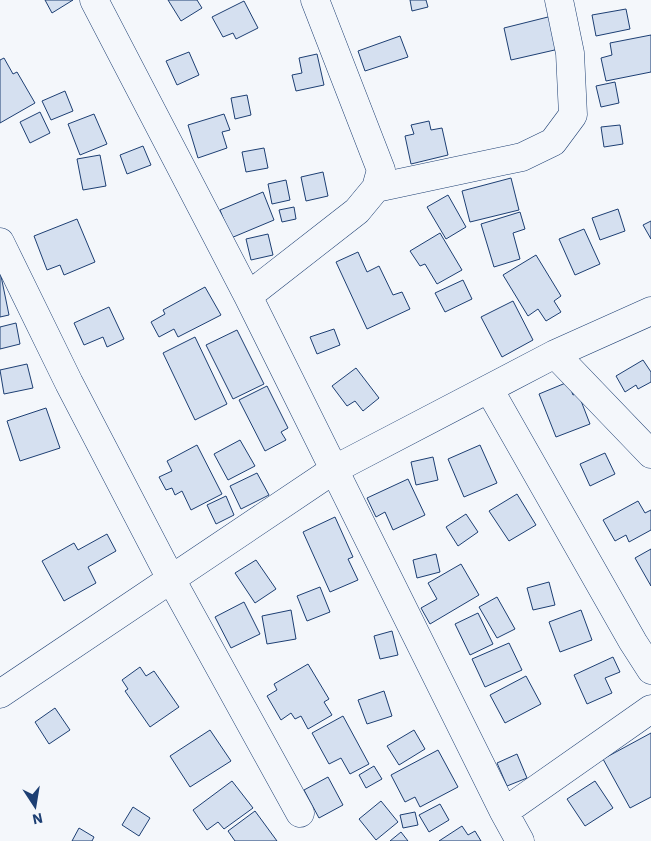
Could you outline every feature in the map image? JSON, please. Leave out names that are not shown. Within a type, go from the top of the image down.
[{"type":"street","points":[[94,0],[248,296],[520,841]]},
{"type":"street","points":[[248,296],[357,211],[376,188],[380,170],[315,0]]},
{"type":"street","points":[[376,188],[522,157],[553,142],[573,115],[570,53],[559,0]]},
{"type":"street","points":[[0,242],[69,383],[171,579],[300,813]]},
{"type":"street","points":[[0,694],[335,469],[555,354],[651,311]]},
{"type":"street","points":[[555,354],[651,454]]},
{"type":"street","points":[[489,389],[633,642],[651,670]]},
{"type":"street","points":[[504,812],[651,710]]},
{"type":"building","points":[[45,0],[73,0],[52,13]]},
{"type":"building","points":[[168,0],[197,0],[202,8],[181,21]]},
{"type":"building","points":[[410,0],[426,0],[428,7],[412,11]]},
{"type":"building","points":[[244,1],[258,28],[236,39],[233,33],[223,37],[212,17]]},
{"type":"building","points":[[626,9],[630,29],[596,36],[592,15]]},
{"type":"building","points":[[552,16],[559,49],[511,60],[504,28]]},
{"type":"building","points":[[651,35],[651,72],[606,81],[601,58],[612,55],[610,43]]},
{"type":"building","points":[[400,36],[408,57],[365,71],[358,51]]},
{"type":"building","points":[[189,52],[199,75],[177,85],[166,61]]},
{"type":"building","points":[[317,54],[324,85],[296,91],[292,75],[302,73],[299,58]]},
{"type":"building","points":[[4,58],[13,74],[17,72],[35,103],[0,123],[0,60]]},
{"type":"building","points":[[615,82],[619,103],[601,107],[596,86]]},
{"type":"building","points":[[65,91],[73,111],[51,120],[42,101]]},
{"type":"building","points":[[247,95],[251,115],[235,119],[231,98]]},
{"type":"building","points":[[40,112],[50,133],[30,143],[20,122]]},
{"type":"building","points":[[94,114],[107,144],[80,155],[68,124]]},
{"type":"building","points":[[224,114],[230,130],[222,132],[227,148],[198,158],[188,125]]},
{"type":"building","points":[[429,121],[431,130],[442,128],[448,155],[411,164],[405,136],[414,134],[411,125]]},
{"type":"building","points":[[620,125],[623,144],[604,147],[601,127]]},
{"type":"building","points":[[143,146],[151,165],[127,174],[120,155]]},
{"type":"building","points":[[264,148],[268,168],[246,172],[242,152]]},
{"type":"building","points":[[100,155],[106,186],[83,190],[77,159]]},
{"type":"building","points":[[323,172],[328,196],[306,201],[301,177]]},
{"type":"building","points":[[511,178],[519,210],[470,222],[462,191]]},
{"type":"building","points":[[286,180],[290,200],[272,204],[268,184]]},
{"type":"building","points":[[263,192],[274,220],[231,238],[220,210]]},
{"type":"building","points":[[448,195],[466,227],[446,239],[427,207]]},
{"type":"building","points":[[294,207],[296,219],[282,222],[279,210]]},
{"type":"building","points":[[618,209],[625,231],[600,240],[592,218]]},
{"type":"building","points":[[520,212],[525,229],[513,233],[520,259],[494,267],[481,224]]},
{"type":"building","points":[[77,219],[95,262],[64,275],[60,265],[47,270],[34,236]]},
{"type":"building","points":[[651,221],[651,239],[643,225]]},
{"type":"building","points":[[584,229],[600,264],[575,275],[559,239]]},
{"type":"building","points":[[440,233],[462,270],[437,284],[425,264],[420,266],[410,251]]},
{"type":"building","points":[[268,234],[273,255],[251,260],[246,239]]},
{"type":"building","points":[[358,252],[367,272],[379,266],[393,295],[402,292],[410,309],[367,329],[336,262]]},
{"type":"building","points":[[536,255],[561,296],[554,301],[561,312],[546,321],[538,309],[528,316],[503,275]]},
{"type":"building","points":[[0,271],[9,315],[0,317]]},
{"type":"building","points":[[463,280],[472,299],[445,312],[435,293]]},
{"type":"building","points":[[205,287],[221,315],[178,337],[174,329],[159,337],[151,322],[165,314],[163,310]]},
{"type":"building","points":[[513,301],[533,340],[502,357],[481,317]]},
{"type":"building","points":[[109,307],[124,339],[107,347],[103,337],[84,345],[74,323]]},
{"type":"building","points":[[16,323],[20,344],[0,349],[0,327]]},
{"type":"building","points":[[334,329],[340,345],[317,354],[310,337]]},
{"type":"building","points":[[237,330],[264,384],[233,399],[206,345]]},
{"type":"building","points":[[195,337],[227,404],[195,420],[163,353]]},
{"type":"building","points":[[643,360],[651,372],[651,382],[638,389],[636,385],[625,392],[616,376]]},
{"type":"building","points":[[27,364],[33,388],[4,394],[0,370]]},
{"type":"building","points":[[356,368],[379,398],[363,411],[355,401],[347,406],[332,386]]},
{"type":"building","points":[[568,382],[573,395],[578,393],[590,424],[556,437],[539,394]]},
{"type":"building","points":[[267,386],[288,428],[281,432],[286,440],[265,451],[239,400]]},
{"type":"building","points":[[46,408],[60,448],[20,461],[7,421]]},
{"type":"building","points":[[240,440],[255,466],[228,480],[214,454]]},
{"type":"building","points":[[197,445],[222,494],[191,510],[182,491],[175,495],[172,488],[166,490],[159,477],[172,471],[167,461]]},
{"type":"building","points":[[480,445],[497,483],[464,497],[448,459]]},
{"type":"building","points":[[605,453],[615,474],[590,486],[580,464]]},
{"type":"building","points":[[433,457],[438,480],[416,485],[411,462]]},
{"type":"building","points":[[257,473],[269,495],[241,509],[230,486]]},
{"type":"building","points":[[408,479],[425,515],[393,530],[385,512],[376,517],[367,498]]},
{"type":"building","points":[[517,494],[536,525],[509,541],[489,511]]},
{"type":"building","points":[[226,496],[234,515],[216,524],[207,505]]},
{"type":"building","points":[[638,501],[645,513],[651,510],[651,530],[629,542],[626,535],[615,541],[603,520]]},
{"type":"building","points":[[466,514],[478,532],[458,546],[446,527]]},
{"type":"building","points":[[335,517],[353,557],[348,559],[358,580],[330,592],[303,532]]},
{"type":"building","points":[[107,534],[116,551],[88,567],[96,583],[64,601],[42,561],[74,543],[78,550]]},
{"type":"building","points":[[651,549],[651,586],[635,558]]},
{"type":"building","points":[[436,554],[440,572],[417,578],[413,560]]},
{"type":"building","points":[[256,560],[276,589],[255,603],[235,573]]},
{"type":"building","points":[[461,564],[479,595],[430,624],[421,608],[437,599],[428,583]]},
{"type":"building","points":[[549,582],[555,605],[533,610],[527,588]]},
{"type":"building","points":[[320,587],[330,612],[307,621],[297,596]]},
{"type":"building","points":[[497,597],[515,629],[497,638],[479,607]]},
{"type":"building","points":[[244,602],[260,634],[231,648],[215,617]]},
{"type":"building","points":[[291,610],[296,639],[267,644],[262,616]]},
{"type":"building","points":[[581,610],[592,640],[560,652],[549,622]]},
{"type":"building","points":[[478,613],[493,644],[470,655],[455,624]]},
{"type":"building","points":[[392,631],[398,655],[380,659],[374,636]]},
{"type":"building","points":[[509,643],[522,670],[485,687],[472,659]]},
{"type":"building","points":[[613,657],[620,672],[605,678],[612,693],[587,704],[574,675]]},
{"type":"building","points":[[308,664],[329,699],[324,702],[332,715],[308,729],[301,716],[295,719],[291,713],[281,720],[267,696],[277,690],[274,684]]},
{"type":"building","points":[[140,667],[146,676],[154,671],[179,707],[150,727],[125,691],[128,689],[122,680]]},
{"type":"building","points":[[526,676],[541,704],[505,723],[490,695]]},
{"type":"building","points":[[384,691],[392,716],[367,724],[358,700]]},
{"type":"building","points":[[55,708],[70,730],[49,744],[35,722]]},
{"type":"building","points":[[343,716],[369,764],[350,774],[341,758],[329,764],[312,733]]},
{"type":"building","points":[[210,730],[231,761],[190,787],[170,756]]},
{"type":"building","points":[[414,730],[425,749],[399,765],[387,746]]},
{"type":"building","points":[[651,733],[651,797],[630,808],[603,759]]},
{"type":"building","points":[[438,750],[458,787],[420,807],[415,797],[405,802],[391,775]]},
{"type":"building","points":[[517,754],[527,778],[507,786],[497,763]]},
{"type":"building","points":[[374,766],[382,779],[366,788],[359,775]]},
{"type":"building","points":[[328,777],[343,805],[319,818],[304,790]]},
{"type":"building","points":[[232,781],[253,808],[224,829],[218,822],[207,830],[193,810]]},
{"type":"building","points":[[595,781],[613,808],[585,826],[567,799]]},
{"type":"building","points":[[381,801],[398,822],[376,840],[359,819]]},
{"type":"building","points":[[440,804],[449,820],[429,832],[419,815]]},
{"type":"building","points":[[133,807],[150,818],[139,836],[122,825]]},
{"type":"building","points":[[255,811],[277,841],[235,841],[228,831]]},
{"type":"building","points":[[415,812],[418,825],[403,828],[400,815]]},
{"type":"building","points":[[462,826],[468,835],[475,831],[481,841],[439,841]]},
{"type":"building","points":[[79,828],[94,837],[92,841],[72,841]]},
{"type":"building","points":[[401,832],[408,841],[390,841]]}]
